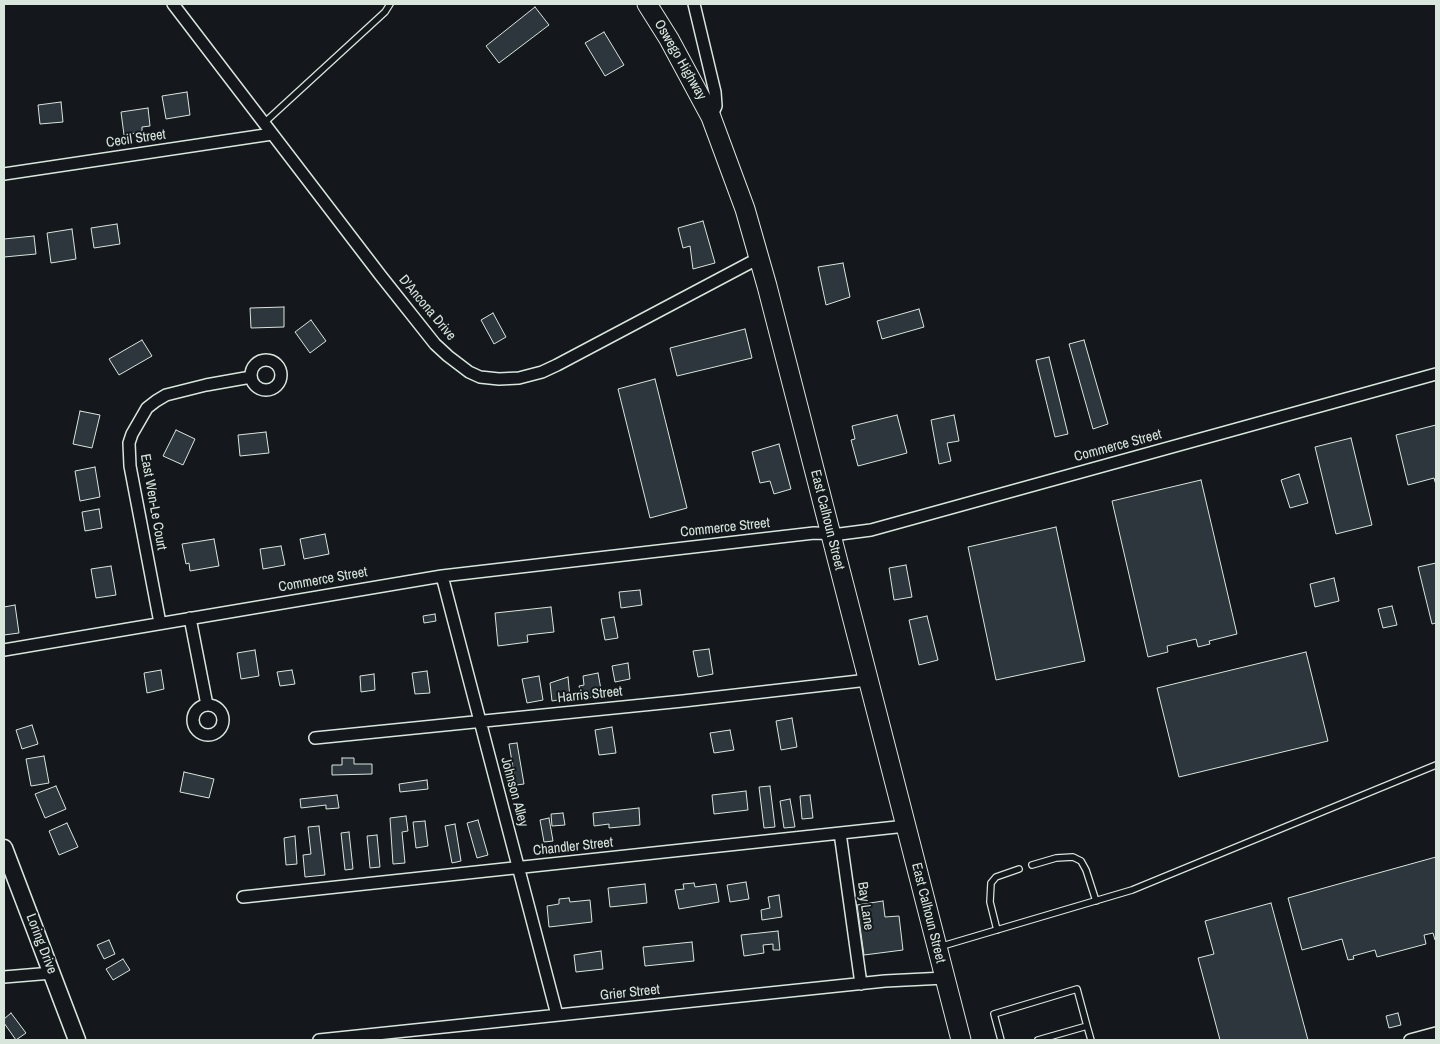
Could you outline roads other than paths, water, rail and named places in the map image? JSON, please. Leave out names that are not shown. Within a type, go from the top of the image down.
[{"type":"main road","name":"Oswego Highway","points":[[647,4],[682,61],[711,117]]},
{"type":"main road","name":"East Calhoun Street","points":[[711,117],[745,209],[759,258],[961,1040]]},
{"type":"street","name":"D'Ancona Drive","points":[[173,4],[380,276],[435,344],[469,372],[480,377],[498,379],[519,378],[542,372],[759,258]]},
{"type":"street","name":"East Calhoun Street","points":[[694,4],[715,92],[716,106],[711,117]]},
{"type":"street","name":"Cecil Street","points":[[4,174],[272,134]]},
{"type":"street","name":"Commerce Street","points":[[4,650],[442,576],[814,533],[831,534],[871,530],[1436,374]]},
{"type":"street","name":"East Wen-Le Court","points":[[160,623],[130,466],[129,453],[132,434],[147,408],[166,396],[206,385],[251,377]]},
{"type":"street","name":"Johnson Alley","points":[[442,576],[557,1015]]},
{"type":"street","points":[[190,618],[207,705]]},
{"type":"street","name":"Harris Street","points":[[315,738],[868,680]]},
{"type":"street","name":"Chandler Street","points":[[243,897],[906,826]]},
{"type":"street","name":"Bay Lane","points":[[840,833],[860,984]]},
{"type":"street","name":"Loring Drive","points":[[4,848],[77,1040]]},
{"type":"street","points":[[4,977],[52,973]]},
{"type":"street","name":"Grier Street","points":[[319,1040],[885,981],[945,978]]},
{"type":"street","points":[[1410,1040],[1436,1033]]},
{"type":"lane","points":[[264,123],[385,12],[390,4]]},
{"type":"lane","points":[[937,947],[1132,890],[1436,765]]},
{"type":"lane","points":[[1032,865],[1056,858],[1073,857],[1081,862],[1086,870],[1096,901]]},
{"type":"lane","points":[[997,930],[990,902],[991,883],[996,877],[1019,869]]},
{"type":"lane","points":[[1000,1040],[994,1014],[1077,989],[1091,1040]]},
{"type":"lane","points":[[1038,1040],[1087,1026]]}]
